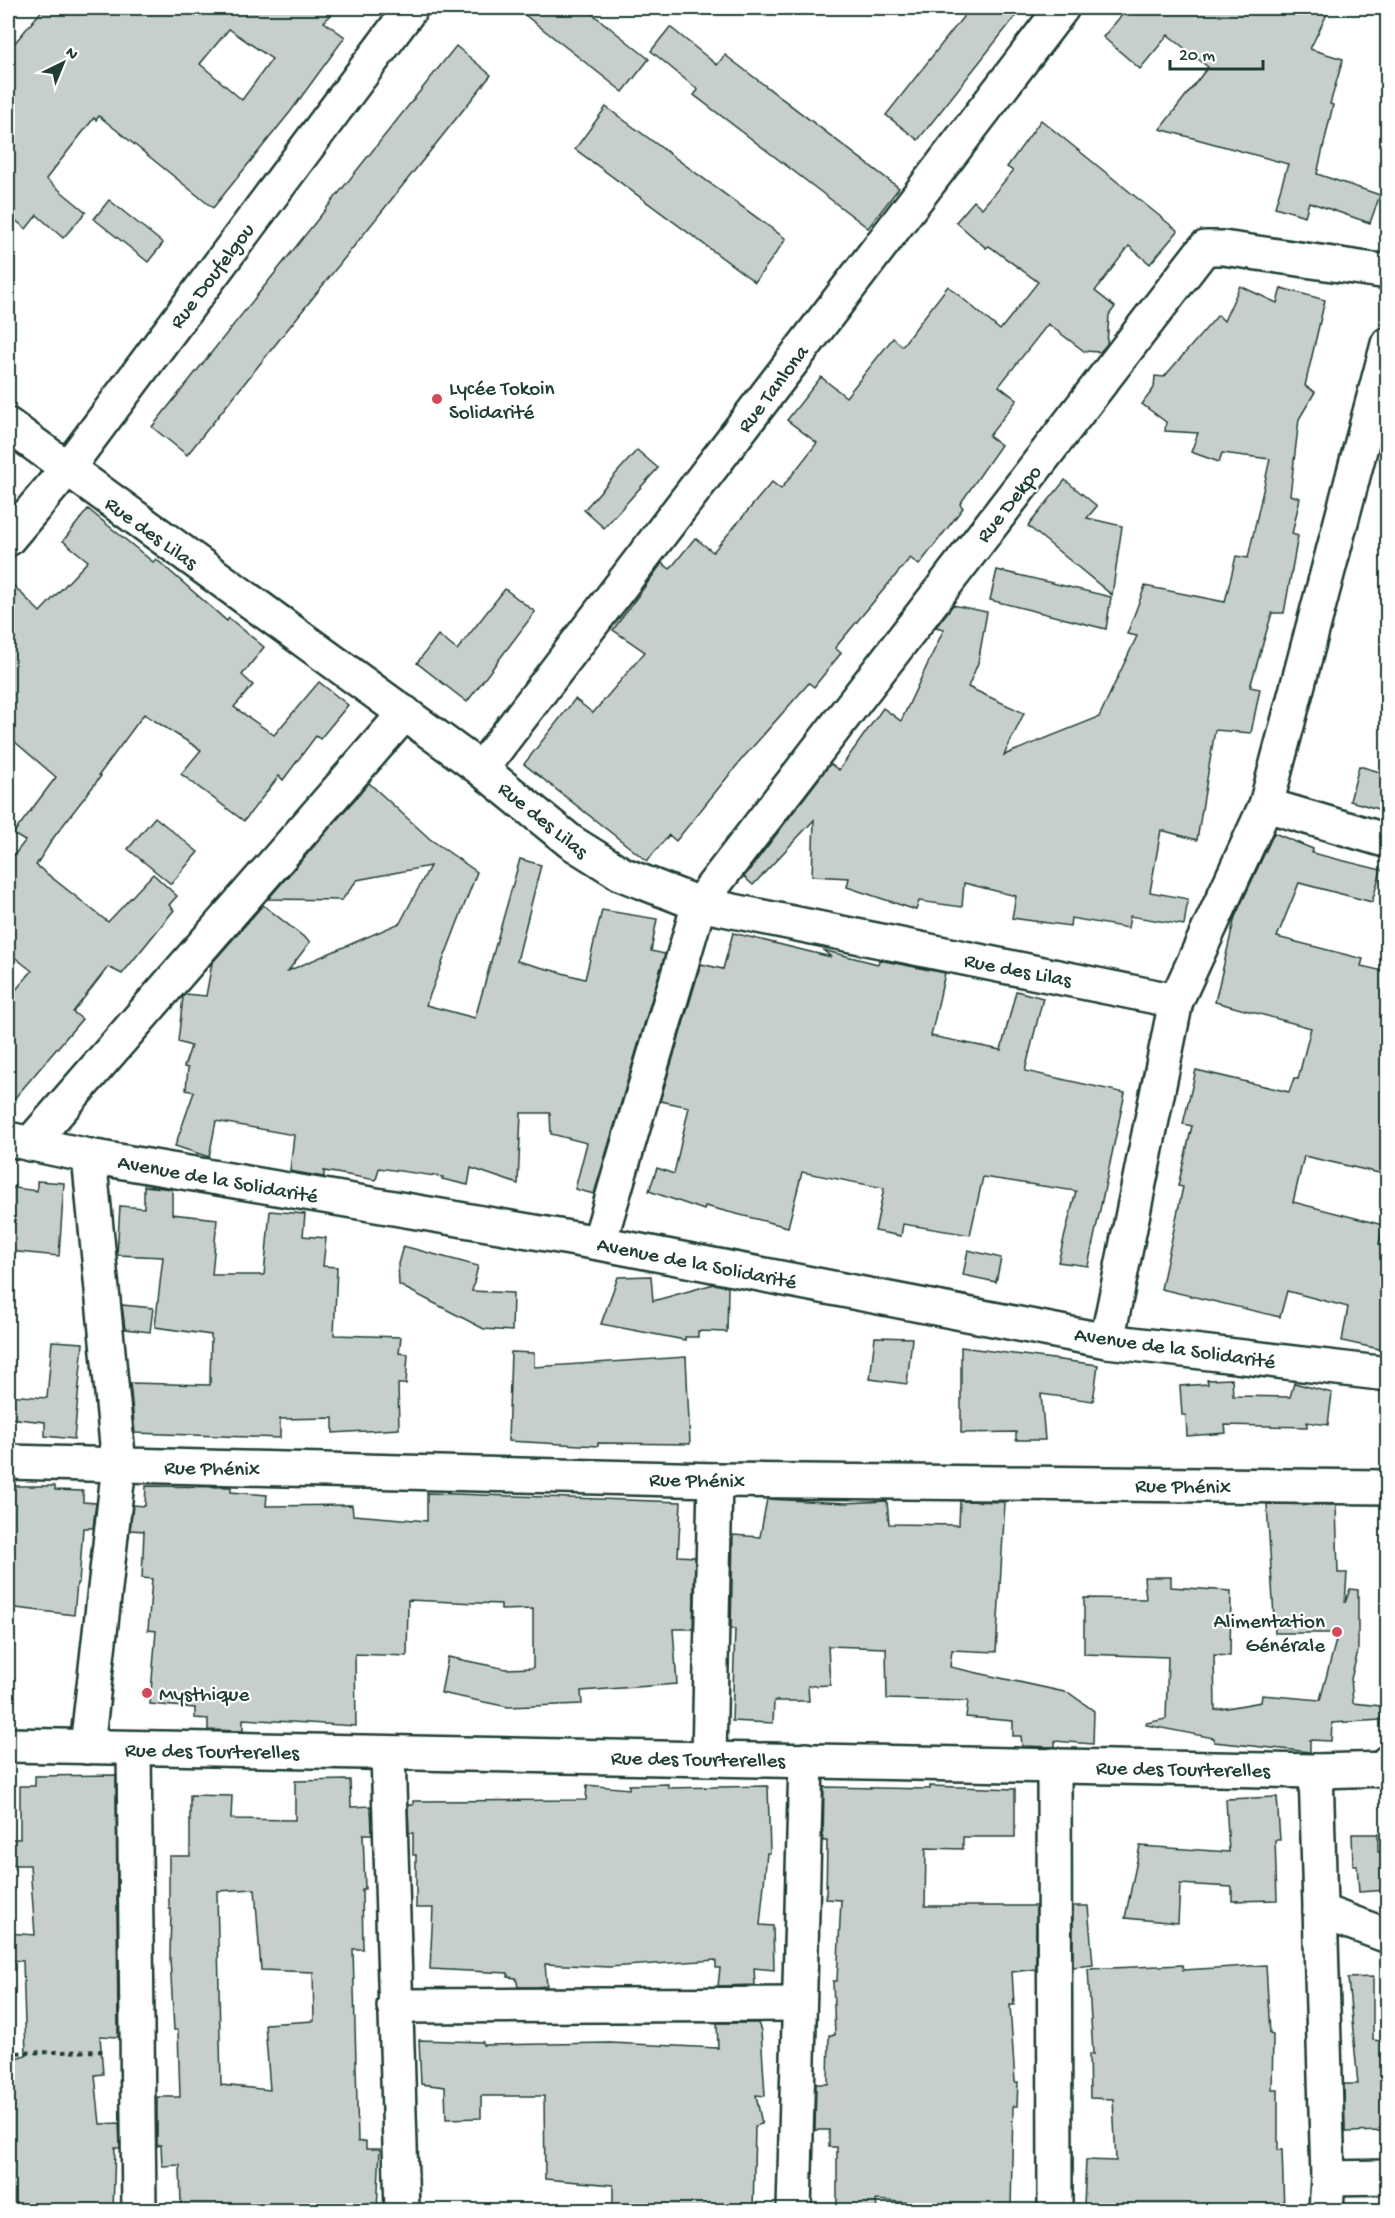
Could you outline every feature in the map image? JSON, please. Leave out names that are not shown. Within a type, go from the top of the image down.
[{"type":"street","name":"Rue Doufelgou","points":[[8,538],[66,470],[411,8]]},
{"type":"street","name":"Rue Tanlona","points":[[481,769],[1062,8]]},
{"type":"street","name":"Rue Dekpo","points":[[699,904],[1205,248],[1223,248],[1388,272]]},
{"type":"street","points":[[1107,1341],[1176,1000],[1266,805],[1388,344]]},
{"type":"street","name":"Rue des Lilas","points":[[8,425],[66,470],[481,769],[597,861],[622,874],[699,904],[1176,1000]]},
{"type":"street","points":[[19,1142],[405,713]]},
{"type":"street","points":[[1266,805],[1388,841]]},
{"type":"street","points":[[599,1243],[699,904]]},
{"type":"street","name":"Avenue de la Solidarité","points":[[19,1142],[599,1243],[1107,1341],[1388,1374]]},
{"type":"street","points":[[87,1747],[119,1465],[89,1156]]},
{"type":"street","name":"Rue Phénix","points":[[8,1462],[716,1480],[1388,1487]]},
{"type":"street","points":[[709,1758],[716,1480]]},
{"type":"street","name":"Rue des Tourterelles","points":[[8,1745],[1316,1771],[1388,1769]]},
{"type":"street","points":[[134,1749],[135,2050],[139,2211]]},
{"type":"street","points":[[388,1753],[402,2211]]},
{"type":"street","points":[[794,2211],[806,1760]]},
{"type":"street","points":[[1388,1762],[1388,1769]]},
{"type":"street","points":[[1054,1765],[1055,2211]]},
{"type":"street","points":[[1316,1771],[1328,2178],[1326,2211]]},
{"type":"street","points":[[1320,1911],[1388,1936]]},
{"type":"street","points":[[394,2006],[799,2004]]},
{"type":"street","points":[[1328,2178],[1388,2177]]},
{"type":"path","points":[[8,2052],[135,2050]]},
{"type":"building","points":[[44,8],[337,8],[324,22],[345,37],[291,111],[213,208],[99,116],[96,120],[94,118],[46,179],[86,212],[63,238],[37,215],[26,229],[8,214],[8,51]],"holes":[[[229,29],[272,59],[242,100],[200,64]]]},
{"type":"building","points":[[516,8],[585,8],[649,59],[623,92]]},
{"type":"building","points":[[970,8],[1022,8],[918,140],[886,115]]},
{"type":"building","points":[[1128,8],[1330,8],[1310,49],[1343,59],[1330,104],[1333,105],[1317,174],[1380,195],[1370,223],[1309,202],[1305,216],[1275,207],[1288,164],[1160,129],[1208,67],[1168,35],[1140,69],[1103,37]]},
{"type":"building","points":[[670,27],[717,65],[725,55],[899,188],[868,228],[694,95],[698,90],[651,51]]},
{"type":"building","points":[[456,46],[491,75],[187,455],[152,427]]},
{"type":"building","points":[[606,107],[786,239],[755,282],[575,149]]},
{"type":"building","points":[[1041,120],[1178,231],[1150,264],[1129,246],[1095,291],[1115,307],[1109,315],[1107,344],[1100,352],[1084,351],[1048,324],[999,386],[1017,400],[989,436],[1001,445],[960,504],[963,508],[919,565],[910,558],[835,648],[841,653],[814,687],[809,683],[742,759],[676,841],[669,835],[647,861],[524,764],[575,699],[593,713],[645,652],[613,630],[662,563],[670,569],[695,538],[713,552],[772,482],[781,489],[817,443],[787,420],[821,377],[846,397],[893,338],[902,346],[948,286],[1000,330],[1038,282],[989,246],[986,248],[956,222],[974,201],[982,208],[1013,171],[1007,167]]},
{"type":"building","points":[[109,200],[163,243],[148,262],[94,219]]},
{"type":"building","points":[[1240,286],[1277,303],[1281,288],[1325,300],[1305,386],[1315,392],[1299,419],[1290,495],[1300,498],[1292,534],[1298,536],[1284,613],[1272,613],[1250,687],[1260,689],[1251,733],[1215,730],[1197,840],[1161,830],[1150,892],[1188,899],[1184,925],[1130,916],[1128,928],[1071,918],[1070,926],[1012,918],[1016,896],[964,883],[962,907],[919,901],[916,910],[847,887],[849,878],[812,876],[814,820],[753,885],[744,877],[830,764],[839,770],[883,708],[901,721],[944,629],[936,627],[953,605],[987,612],[978,663],[968,687],[1024,713],[1004,755],[1099,717],[1137,636],[1127,634],[1145,586],[1225,602],[1236,556],[1248,558],[1270,459],[1222,453],[1219,462],[1191,452],[1198,433],[1165,431],[1166,422],[1142,404],[1154,388],[1155,376],[1164,377],[1218,315],[1224,321]]},
{"type":"building","points":[[637,450],[658,468],[604,528],[584,510]]},
{"type":"building","points":[[1065,480],[1097,506],[1087,518],[1122,526],[1112,595],[1028,526]]},
{"type":"building","points":[[88,509],[153,562],[156,559],[227,621],[229,618],[264,647],[242,675],[253,685],[234,707],[274,735],[319,682],[348,705],[320,739],[316,736],[283,780],[279,776],[244,821],[181,774],[201,750],[144,714],[36,865],[108,922],[153,874],[177,896],[169,905],[174,910],[122,974],[108,967],[73,1012],[82,1019],[8,1106],[8,999],[32,971],[8,952],[8,863],[25,841],[13,834],[56,777],[8,736],[8,580],[40,612],[88,561],[63,541]]},
{"type":"building","points":[[997,570],[1111,597],[1106,629],[990,600]]},
{"type":"building","points":[[505,589],[535,612],[467,702],[417,663],[438,635],[457,650]]},
{"type":"building","points":[[1359,766],[1387,774],[1378,809],[1350,801]]},
{"type":"building","points":[[369,783],[430,839],[477,872],[426,1005],[475,1018],[520,859],[541,865],[517,961],[585,979],[602,910],[657,919],[651,951],[665,954],[594,1194],[575,1189],[587,1143],[551,1134],[550,1113],[521,1113],[518,1184],[471,1168],[468,1185],[442,1179],[443,1177],[379,1168],[376,1180],[324,1171],[324,1177],[290,1171],[294,1135],[216,1121],[209,1157],[175,1146],[194,1092],[186,1090],[188,1068],[184,1067],[191,1046],[178,1042],[183,997],[185,994],[206,996],[212,963],[263,905],[310,942],[288,971],[400,923],[430,866],[357,880],[342,900],[268,899]]},
{"type":"building","points":[[155,817],[198,852],[171,884],[128,849]]},
{"type":"building","points":[[1274,833],[1313,849],[1312,853],[1381,870],[1372,902],[1299,883],[1277,937],[1363,959],[1361,966],[1388,972],[1388,1175],[1304,1156],[1293,1202],[1383,1225],[1379,1244],[1388,1246],[1388,1334],[1384,1350],[1342,1341],[1348,1307],[1287,1291],[1280,1317],[1161,1289],[1183,1187],[1178,1186],[1192,1126],[1183,1124],[1196,1070],[1289,1092],[1294,1078],[1298,1079],[1311,1028],[1215,1002],[1235,917]]},
{"type":"building","points":[[733,933],[831,957],[823,950],[878,964],[879,960],[945,973],[931,1036],[1001,1050],[1016,991],[1043,998],[1025,1071],[1125,1093],[1088,1266],[1058,1262],[1076,1191],[983,1177],[970,1235],[903,1224],[901,1236],[875,1231],[884,1188],[802,1172],[788,1227],[705,1206],[704,1210],[649,1191],[657,1168],[674,1174],[689,1107],[660,1101],[701,964],[723,969]]},
{"type":"building","points":[[37,1181],[64,1183],[59,1256],[8,1251],[8,1187],[37,1191]]},
{"type":"building","points":[[144,1186],[172,1189],[172,1214],[217,1219],[212,1275],[264,1275],[270,1211],[305,1214],[303,1236],[326,1238],[323,1266],[337,1267],[334,1335],[401,1337],[399,1353],[408,1354],[406,1384],[398,1384],[399,1429],[333,1433],[333,1418],[280,1419],[280,1438],[135,1433],[130,1383],[210,1385],[211,1335],[155,1327],[163,1257],[117,1255],[120,1206],[144,1208]]},
{"type":"building","points":[[403,1246],[478,1266],[472,1291],[513,1293],[512,1331],[484,1329],[399,1285],[398,1264]]},
{"type":"building","points":[[968,1250],[1001,1258],[996,1282],[963,1275]]},
{"type":"building","points":[[651,1276],[653,1301],[714,1284],[728,1287],[727,1332],[698,1331],[698,1337],[685,1337],[685,1340],[601,1324],[618,1277]]},
{"type":"building","points":[[122,1305],[153,1308],[150,1332],[125,1329]]},
{"type":"building","points":[[875,1337],[912,1338],[907,1384],[870,1379]]},
{"type":"building","points":[[52,1341],[83,1343],[74,1439],[45,1436],[45,1422],[8,1418],[8,1395],[47,1398]]},
{"type":"building","points":[[961,1347],[1098,1365],[1093,1401],[1041,1394],[1045,1440],[1016,1440],[1016,1432],[961,1433]]},
{"type":"building","points":[[511,1352],[534,1353],[534,1367],[686,1357],[690,1444],[598,1443],[598,1446],[508,1441]]},
{"type":"building","points":[[1232,1379],[1233,1396],[1290,1397],[1294,1383],[1332,1393],[1328,1425],[1307,1422],[1307,1427],[1225,1425],[1226,1433],[1187,1436],[1186,1415],[1182,1415],[1180,1386],[1208,1384],[1207,1380]]},
{"type":"building","points":[[8,1486],[55,1486],[55,1490],[83,1491],[83,1502],[96,1503],[93,1528],[83,1528],[74,1615],[8,1607]]},
{"type":"building","points":[[146,1486],[231,1487],[231,1492],[267,1495],[266,1506],[352,1505],[353,1515],[427,1521],[427,1493],[681,1502],[678,1556],[695,1557],[693,1629],[673,1629],[677,1684],[581,1691],[582,1704],[508,1707],[441,1693],[448,1657],[506,1669],[533,1668],[533,1609],[501,1610],[501,1604],[408,1600],[407,1656],[355,1654],[356,1726],[243,1719],[243,1731],[208,1730],[208,1719],[195,1718],[195,1708],[150,1704],[156,1631],[148,1630],[152,1579],[142,1578],[144,1531],[130,1530],[133,1505],[145,1506]]},
{"type":"building","points":[[767,1499],[846,1503],[887,1501],[889,1524],[959,1525],[960,1501],[1005,1502],[996,1652],[952,1650],[950,1667],[1069,1693],[1094,1711],[1093,1744],[1055,1741],[1055,1747],[1022,1746],[1021,1736],[1013,1736],[1013,1721],[966,1717],[968,1701],[887,1699],[886,1648],[828,1646],[830,1685],[808,1686],[809,1701],[774,1701],[773,1723],[732,1721],[735,1629],[731,1629],[733,1535],[760,1537]]},
{"type":"building","points":[[1267,1504],[1336,1505],[1338,1573],[1347,1573],[1345,1603],[1350,1589],[1358,1590],[1358,1651],[1351,1679],[1353,1703],[1381,1706],[1381,1720],[1332,1723],[1331,1741],[1310,1740],[1310,1752],[1214,1742],[1214,1738],[1146,1725],[1146,1723],[1166,1719],[1168,1657],[1084,1654],[1084,1598],[1146,1599],[1144,1577],[1171,1577],[1171,1587],[1231,1591],[1230,1656],[1214,1655],[1215,1710],[1261,1702],[1262,1695],[1320,1700],[1338,1633],[1275,1633]]},
{"type":"building","points":[[116,1775],[118,2037],[100,2036],[103,2074],[95,2075],[100,2124],[119,2123],[120,2148],[115,2148],[113,2211],[8,2211],[8,2060],[26,2055],[23,1961],[8,1960],[8,1933],[35,1935],[30,1865],[8,1865],[8,1839],[20,1839],[20,1786],[35,1786],[35,1776]]},
{"type":"building","points":[[350,1780],[351,1807],[371,1806],[372,1834],[363,1834],[365,1889],[362,1889],[363,1949],[353,1949],[358,2142],[366,2141],[366,2149],[380,2149],[377,2211],[221,2211],[220,2206],[181,2206],[180,2165],[162,2166],[161,2145],[157,2146],[157,2097],[180,2097],[178,2030],[174,2030],[170,1958],[169,1856],[190,1856],[190,1795],[232,1796],[231,1819],[295,1820],[295,1781]],"holes":[[[255,1889],[261,1970],[313,1972],[314,2021],[265,2024],[270,2090],[221,2085],[217,1891]]]},
{"type":"building","points":[[668,1784],[668,1788],[768,1786],[770,1853],[767,1853],[760,1925],[773,1926],[774,1970],[754,1968],[755,1985],[718,1986],[720,1968],[716,1968],[716,1960],[609,1967],[545,1964],[547,1986],[534,1987],[518,1987],[516,1978],[508,1977],[508,1973],[430,1969],[433,1908],[416,1908],[416,1855],[413,1855],[413,1833],[409,1833],[408,1805],[413,1805],[413,1801],[586,1800],[587,1785],[629,1789],[629,1785]]},
{"type":"building","points":[[930,1786],[1015,1789],[1015,1837],[963,1837],[963,1849],[926,1848],[925,1906],[1036,1906],[1036,1969],[1012,1972],[1014,2005],[1010,2005],[1015,2082],[1018,2082],[1017,2106],[1013,2106],[1011,2211],[962,2211],[962,2207],[876,2200],[877,2210],[837,2211],[837,2147],[829,2147],[829,2130],[815,2130],[816,2084],[828,2084],[829,2035],[835,2035],[833,1981],[837,1981],[841,1900],[826,1899],[827,1841],[823,1841],[824,1787],[930,1789]]},
{"type":"building","points":[[1277,1797],[1280,1840],[1275,1840],[1277,1900],[1232,1901],[1232,1887],[1180,1884],[1178,1923],[1125,1918],[1140,1846],[1229,1852],[1226,1799]]},
{"type":"building","points":[[1352,1834],[1378,1834],[1378,1852],[1388,1852],[1388,1890],[1359,1892],[1357,1865],[1353,1865]]},
{"type":"building","points":[[1073,1906],[1088,1906],[1093,1965],[1073,1967]]},
{"type":"building","points":[[1182,1965],[1183,1970],[1266,1965],[1270,2034],[1273,2035],[1272,2090],[1278,2090],[1278,2150],[1282,2150],[1284,2211],[1166,2211],[1084,2206],[1086,2160],[1116,2161],[1113,2099],[1090,2098],[1089,2054],[1093,2054],[1088,1969]]},
{"type":"building","points":[[1373,1977],[1373,2040],[1388,2042],[1388,2131],[1345,2132],[1344,2084],[1358,2084],[1348,1978]]},
{"type":"building","points":[[717,2023],[758,2023],[761,2031],[765,2096],[756,2095],[762,2124],[755,2126],[753,2211],[613,2211],[613,2185],[545,2179],[544,2096],[481,2096],[481,2118],[446,2119],[445,2087],[421,2084],[419,2040],[483,2042],[483,2045],[610,2043],[718,2048]]},
{"type":"place","name":"Lycée Tokoin Solidarité","points":[[437,399]]},
{"type":"place","name":"Alimentation Générale","points":[[1337,1632]]},
{"type":"place","name":"Mysthique","points":[[147,1693]]}]
